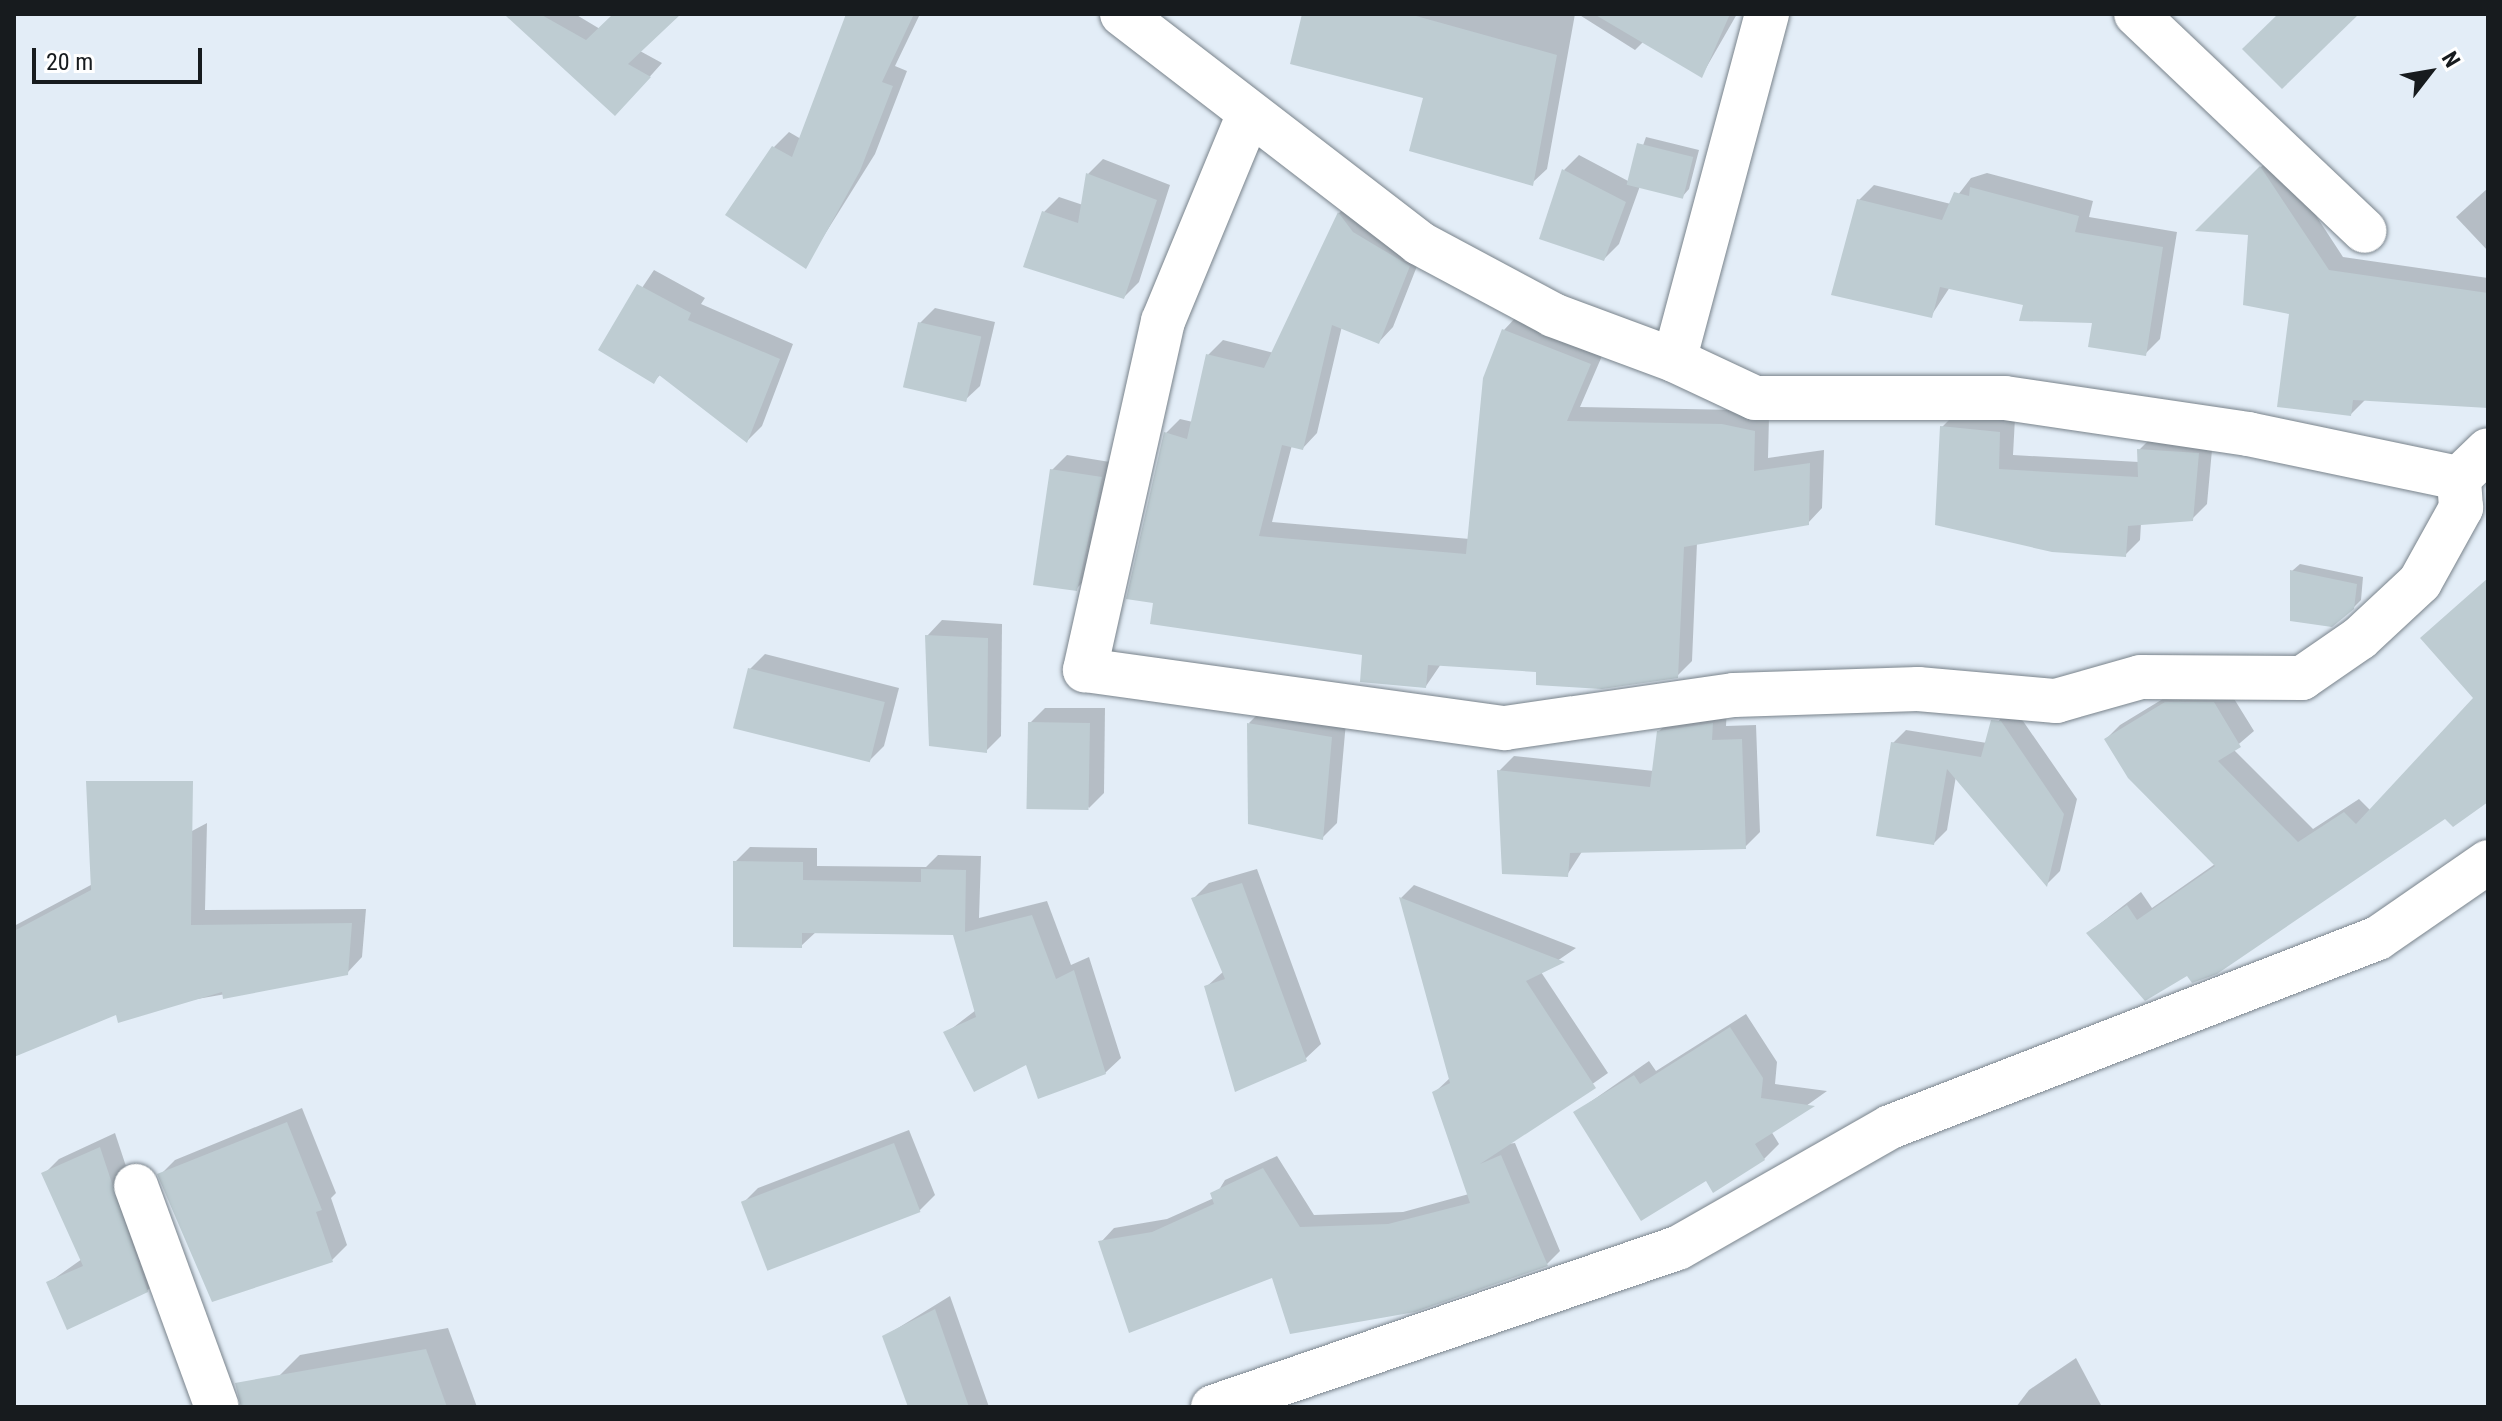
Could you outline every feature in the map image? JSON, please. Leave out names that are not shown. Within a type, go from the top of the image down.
[{"type":"street","points":[[1122,14],[1248,116],[1419,243],[1553,315],[1674,360],[1755,398],[2005,398],[2474,464],[2461,508],[2420,582],[2360,638],[2302,678],[2141,677],[2056,701],[1918,689],[1734,695],[1505,728],[1085,670],[1163,321],[1248,116]]},
{"type":"street","points":[[1674,360],[1767,14]]},
{"type":"street","points":[[2136,14],[2365,231]]},
{"type":"street","points":[[1213,1407],[1678,1248],[1890,1127],[2378,938],[2488,862]]},
{"type":"street","points":[[136,1186],[217,1407]]},
{"type":"building","points":[[540,14],[586,40],[613,14],[681,14],[628,64],[651,77],[615,116],[506,16]]},
{"type":"building","points":[[846,14],[914,14],[882,82],[893,86],[860,171],[806,269],[725,215],[772,146],[792,157]]},
{"type":"building","points":[[1302,14],[1409,14],[1557,55],[1533,186],[1409,151],[1423,98],[1290,64]]},
{"type":"building","points":[[1594,14],[1730,14],[1702,78]]},
{"type":"building","points":[[2278,14],[2359,14],[2282,89],[2242,49]]},
{"type":"building","points":[[1637,143],[1693,157],[1683,199],[1627,185]]},
{"type":"building","points":[[2260,166],[2329,270],[2488,293],[2488,408],[2353,400],[2351,416],[2277,407],[2289,314],[2243,305],[2248,235],[2195,231]]},
{"type":"building","points":[[1562,169],[1626,202],[1604,261],[1539,239]]},
{"type":"building","points":[[1086,173],[1157,200],[1124,299],[1023,267],[1042,211],[1078,223]]},
{"type":"building","points":[[1970,187],[2079,216],[2075,232],[2163,247],[2146,356],[2088,347],[2092,323],[2019,321],[2023,305],[1940,287],[1932,318],[1831,295],[1857,199],[1942,220],[1954,192],[1969,196]]},
{"type":"building","points":[[1338,212],[1353,232],[1410,266],[1379,344],[1332,325],[1303,450],[1282,445],[1259,536],[1466,554],[1483,378],[1502,329],[1591,364],[1567,421],[1722,424],[1755,431],[1754,471],[1810,463],[1809,525],[1684,547],[1678,678],[1602,689],[1536,685],[1536,672],[1428,665],[1426,688],[1360,682],[1362,655],[1150,624],[1153,603],[1126,599],[1164,432],[1187,439],[1206,354],[1264,368]]},
{"type":"building","points":[[637,284],[691,313],[688,320],[780,359],[747,443],[659,375],[654,384],[598,350]]},
{"type":"building","points":[[918,322],[981,337],[966,402],[903,387]]},
{"type":"building","points":[[1940,426],[2000,432],[1999,469],[2138,477],[2137,449],[2199,453],[2193,521],[2128,526],[2126,557],[2052,552],[1935,525]]},
{"type":"building","points":[[1050,469],[1102,477],[1077,591],[1033,585]]},
{"type":"building","points":[[2290,570],[2357,584],[2354,609],[2332,627],[2290,621]]},
{"type":"building","points":[[2488,578],[2488,802],[2453,827],[2445,819],[2217,974],[2192,983],[2187,976],[2145,1001],[2086,933],[2127,905],[2137,920],[2215,866],[2128,778],[2104,739],[2165,702],[2214,702],[2241,747],[2218,761],[2298,842],[2344,812],[2356,824],[2473,698],[2420,638]]},
{"type":"building","points":[[925,635],[988,638],[987,753],[929,746]]},
{"type":"building","points":[[748,668],[885,702],[870,762],[733,728]]},
{"type":"building","points":[[1991,720],[2001,721],[2064,814],[2047,887],[1947,769],[1934,845],[1876,836],[1891,742],[1981,757]]},
{"type":"building","points":[[1028,722],[1090,723],[1088,810],[1026,809]]},
{"type":"building","points":[[1247,723],[1332,737],[1323,840],[1248,824]]},
{"type":"building","points":[[1713,723],[1712,740],[1742,739],[1746,849],[1570,853],[1568,877],[1502,874],[1497,770],[1650,787],[1657,731]]},
{"type":"building","points":[[86,781],[193,781],[191,925],[352,923],[348,975],[223,999],[222,992],[118,1023],[116,1015],[14,1057],[14,931],[91,890]]},
{"type":"building","points":[[733,861],[803,862],[803,880],[921,882],[921,869],[966,870],[965,932],[1032,915],[1056,979],[1074,970],[1106,1074],[1038,1099],[1026,1065],[974,1092],[943,1032],[976,1017],[953,935],[802,933],[802,948],[733,947]]},
{"type":"building","points":[[1242,883],[1307,1061],[1235,1092],[1204,986],[1225,979],[1191,898]]},
{"type":"building","points":[[1399,897],[1565,962],[1526,981],[1596,1088],[1480,1164],[1501,1155],[1548,1266],[1415,1312],[1290,1334],[1272,1278],[1129,1333],[1098,1241],[1152,1232],[1214,1204],[1210,1193],[1263,1168],[1300,1227],[1388,1224],[1470,1203],[1432,1092],[1450,1083]]},
{"type":"building","points":[[1730,1027],[1763,1078],[1761,1098],[1815,1106],[1755,1144],[1765,1160],[1713,1193],[1706,1181],[1641,1221],[1573,1112],[1634,1075],[1640,1084]]},
{"type":"building","points":[[287,1122],[322,1210],[316,1212],[333,1262],[212,1302],[157,1174]]},
{"type":"building","points":[[894,1143],[921,1212],[767,1271],[741,1202]]},
{"type":"building","points":[[100,1147],[148,1292],[67,1330],[46,1282],[83,1266],[41,1173]]},
{"type":"building","points":[[935,1309],[969,1407],[908,1407],[882,1336]]},
{"type":"building","points":[[426,1349],[447,1407],[241,1407],[235,1383]]}]
